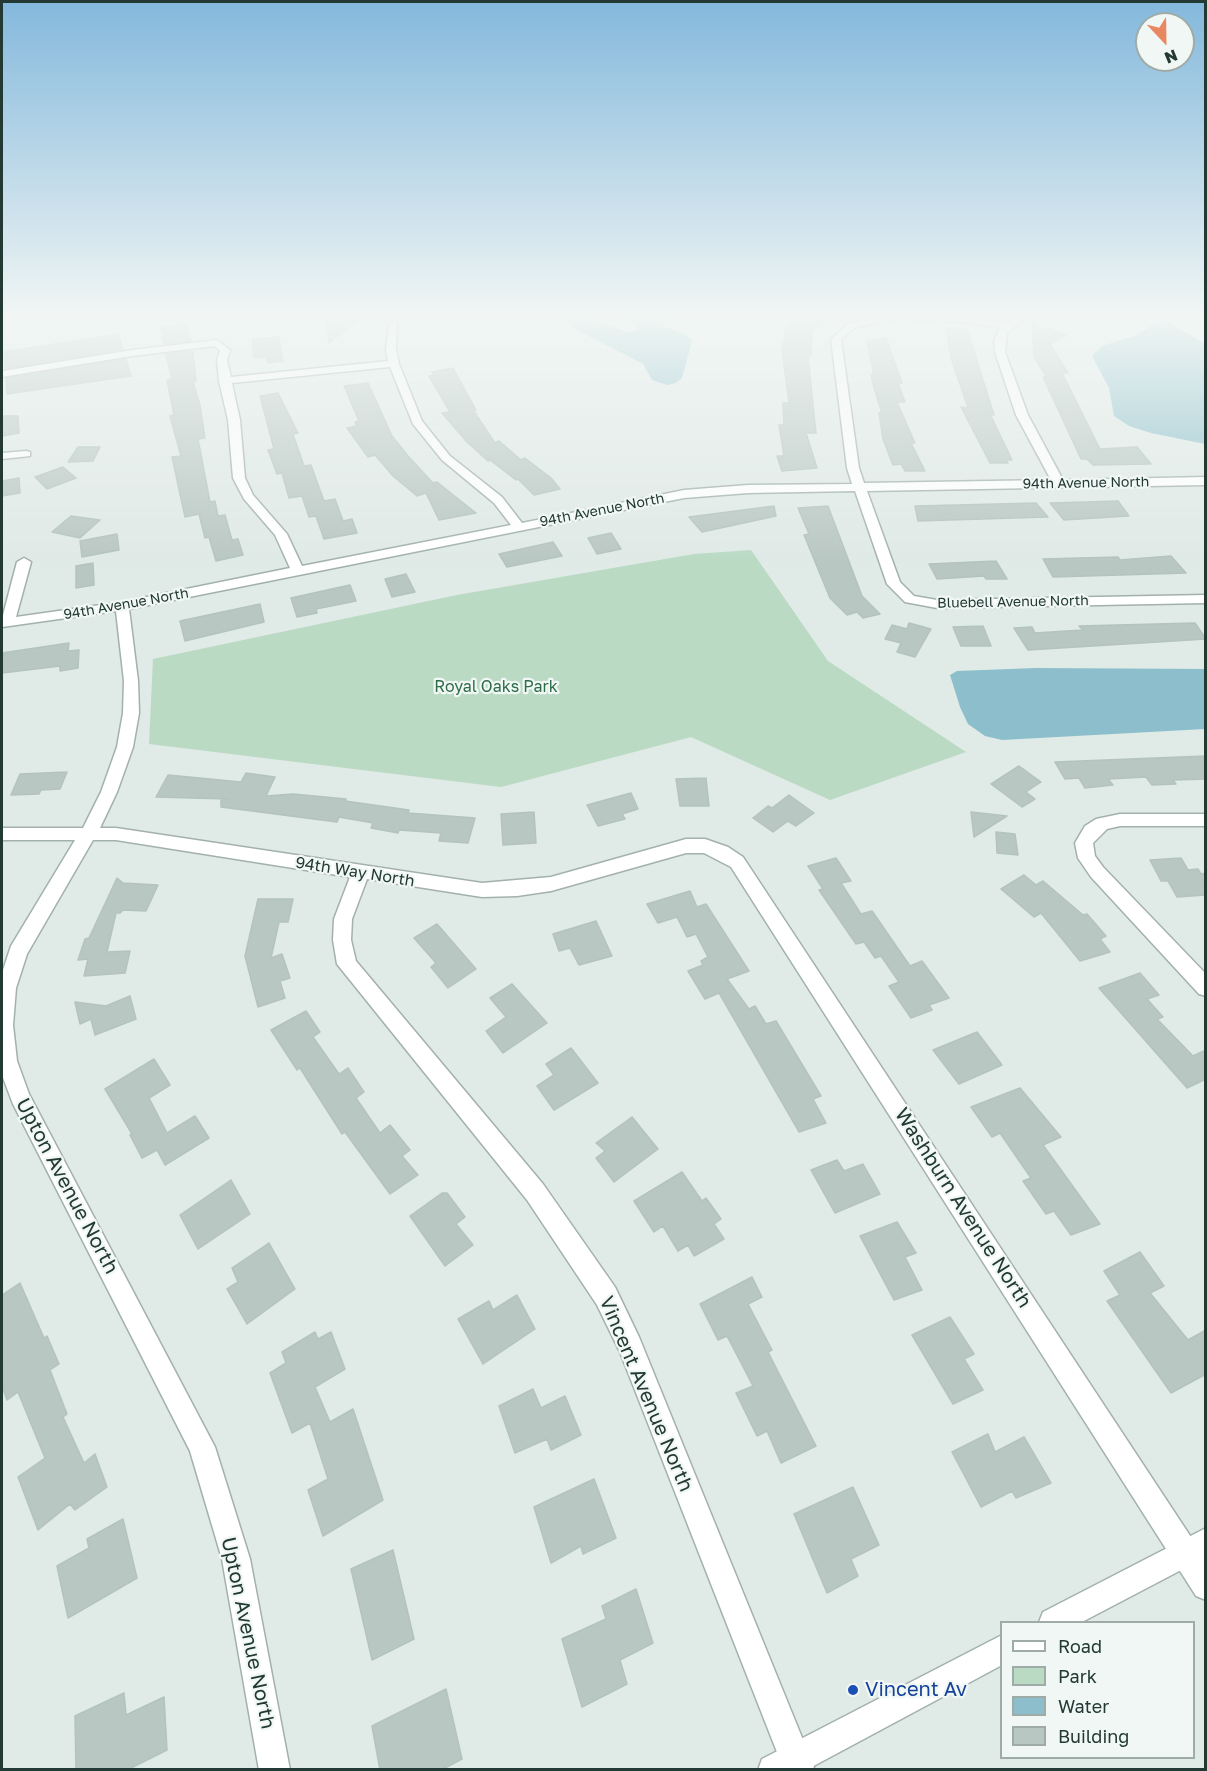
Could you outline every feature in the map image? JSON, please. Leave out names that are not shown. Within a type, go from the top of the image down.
[{"type":"street","points":[[228,398],[234,420],[239,478],[248,496],[281,534],[298,571]]},
{"type":"street","points":[[407,398],[417,422],[429,440],[446,458],[498,500],[518,526]]},
{"type":"street","name":"Bluebell Avenue North","points":[[842,398],[847,440],[859,487],[894,584],[910,599],[937,604],[1206,599]]},
{"type":"street","points":[[1017,398],[1023,415],[1059,484]]},
{"type":"street","points":[[2,456],[26,454]]},
{"type":"street","name":"94th Avenue North","points":[[24,562],[5,623],[122,606],[684,494],[748,489],[1206,481]]},
{"type":"street","name":"Upton Avenue North","points":[[122,606],[131,681],[131,713],[125,747],[110,792],[18,952],[6,988],[3,1025],[7,1061],[20,1097],[202,1447],[236,1559],[264,1700],[275,1770]]},
{"type":"street","points":[[1206,820],[1120,820],[1102,823],[1090,831],[1084,843],[1087,858],[1097,872],[1206,988]]},
{"type":"street","name":"94th Way North","points":[[2,834],[89,832],[185,843],[449,887],[517,889],[551,884],[666,850],[705,846]]},
{"type":"street","name":"Washburn Avenue North","points":[[705,846],[722,852],[737,862],[748,876],[1195,1548],[1206,1586]]},
{"type":"street","name":"Vincent Avenue North","points":[[360,873],[343,920],[342,940],[347,964],[535,1192],[606,1296],[630,1346],[789,1766]]},
{"type":"street","points":[[1057,1621],[1195,1548]]},
{"type":"street","points":[[789,1766],[1000,1651]]},
{"type":"green space","name":"Royal Oaks Park","points":[[751,550],[828,661],[966,752],[830,800],[691,737],[501,787],[149,744],[153,659],[457,595],[694,554]]},
{"type":"water","points":[[1111,398],[1205,398],[1205,444],[1151,433],[1129,426],[1114,416]]},
{"type":"water","points":[[1036,668],[1205,669],[1205,729],[1002,740],[985,736],[968,724],[950,675],[957,671]]},
{"type":"building","points":[[171,398],[198,398],[205,438],[198,439],[210,502],[215,501],[218,516],[225,515],[232,540],[238,539],[243,555],[216,561],[209,537],[205,538],[199,514],[185,517],[172,457],[181,456],[170,416],[174,415]]},
{"type":"building","points":[[260,398],[280,398],[298,433],[293,434],[304,466],[311,465],[324,501],[335,499],[343,521],[352,519],[357,533],[324,539],[316,516],[309,517],[302,496],[289,498],[282,473],[277,474],[268,450],[274,449]]},
{"type":"building","points":[[349,398],[375,398],[392,436],[408,456],[433,483],[437,482],[476,513],[439,520],[426,493],[417,496],[393,476],[375,455],[368,457],[347,428],[357,426],[355,422],[359,421]]},
{"type":"building","points":[[442,398],[469,398],[476,410],[473,410],[495,443],[499,441],[521,460],[525,458],[551,478],[560,489],[534,495],[518,479],[516,480],[490,460],[488,461],[467,442],[442,413],[450,412]]},
{"type":"building","points":[[788,398],[812,398],[816,433],[806,433],[817,468],[782,471],[777,456],[784,456],[779,425],[784,425],[783,403],[789,403]]},
{"type":"building","points":[[877,398],[903,398],[905,402],[897,402],[915,443],[911,443],[925,471],[905,471],[901,464],[893,465],[883,439],[879,413],[882,413]]},
{"type":"building","points":[[964,398],[989,398],[994,415],[990,414],[1012,460],[1006,460],[1008,463],[990,463],[961,407],[968,408]]},
{"type":"building","points":[[1053,398],[1074,398],[1100,449],[1137,447],[1151,464],[1093,465],[1087,459],[1081,459]]},
{"type":"building","points":[[2,416],[18,416],[19,433],[2,436]]},
{"type":"building","points":[[78,447],[100,447],[93,461],[68,462]]},
{"type":"building","points":[[63,467],[76,478],[47,489],[35,477]]},
{"type":"building","points":[[19,478],[20,493],[2,496],[2,481]]},
{"type":"building","points":[[1118,501],[1129,516],[1064,520],[1050,503]]},
{"type":"building","points":[[1036,503],[1048,517],[918,521],[915,506]]},
{"type":"building","points":[[774,506],[776,516],[702,532],[689,517]]},
{"type":"building","points":[[828,506],[862,596],[880,614],[863,618],[857,612],[847,615],[830,598],[804,535],[809,534],[798,508]]},
{"type":"building","points":[[71,516],[100,520],[80,538],[52,532]]},
{"type":"building","points":[[611,533],[621,549],[597,554],[588,538]]},
{"type":"building","points":[[117,534],[119,550],[82,557],[80,541]]},
{"type":"building","points":[[553,542],[562,556],[507,567],[499,554]]},
{"type":"building","points":[[1171,556],[1186,573],[1053,577],[1043,559],[1118,557],[1120,560]]},
{"type":"building","points":[[996,561],[1007,579],[986,579],[984,576],[937,579],[929,564]]},
{"type":"building","points":[[93,563],[94,585],[76,588],[76,566]]},
{"type":"building","points":[[406,574],[415,592],[392,597],[385,579]]},
{"type":"building","points":[[350,585],[356,601],[316,609],[317,613],[297,617],[291,598]]},
{"type":"building","points":[[260,604],[264,622],[185,641],[180,621]]},
{"type":"building","points":[[909,623],[931,629],[915,657],[897,652],[901,643],[885,639],[892,625],[907,629]]},
{"type":"building","points":[[1195,623],[1206,639],[1028,650],[1014,628],[1032,627],[1035,633],[1083,630],[1079,626]]},
{"type":"building","points":[[983,626],[991,646],[961,646],[953,627]]},
{"type":"building","points":[[69,643],[68,651],[79,650],[78,668],[60,671],[60,666],[2,673],[2,653]]},
{"type":"building","points":[[1206,756],[1206,779],[1173,780],[1176,784],[1152,785],[1146,777],[1108,779],[1113,785],[1085,788],[1079,778],[1065,779],[1055,762]]},
{"type":"building","points":[[1019,766],[1041,782],[1026,792],[1035,799],[1022,807],[991,784]]},
{"type":"building","points":[[67,772],[60,789],[41,790],[39,794],[11,795],[20,774]]},
{"type":"building","points":[[246,773],[275,777],[266,796],[293,794],[346,799],[345,801],[409,810],[408,813],[475,818],[468,843],[439,841],[441,833],[399,830],[398,833],[371,828],[373,823],[339,817],[337,822],[221,807],[221,800],[229,799],[156,797],[168,775],[241,782]]},
{"type":"building","points":[[706,778],[709,806],[680,806],[676,779]]},
{"type":"building","points":[[631,793],[638,809],[622,814],[625,819],[598,826],[587,805]]},
{"type":"building","points":[[789,795],[814,813],[796,826],[788,821],[773,832],[753,818],[768,806],[772,808]]},
{"type":"building","points":[[534,812],[536,843],[503,845],[501,814]]},
{"type":"building","points":[[971,812],[1007,816],[974,837]]},
{"type":"building","points":[[996,832],[1015,834],[1018,855],[997,853]]},
{"type":"building","points":[[836,858],[851,881],[841,883],[861,914],[872,911],[910,966],[922,961],[949,998],[929,1005],[932,1010],[911,1018],[889,986],[899,982],[881,956],[875,958],[864,942],[856,944],[819,890],[823,889],[808,866]]},
{"type":"building","points":[[1181,858],[1188,870],[1198,869],[1201,874],[1206,873],[1206,895],[1177,897],[1168,881],[1161,881],[1150,860]]},
{"type":"building","points":[[1024,875],[1036,885],[1043,881],[1083,915],[1087,914],[1106,936],[1100,939],[1110,952],[1080,961],[1041,913],[1034,917],[1001,889]]},
{"type":"building","points":[[117,878],[123,883],[158,885],[146,911],[123,910],[116,913],[107,952],[130,951],[125,973],[84,976],[88,959],[78,960],[85,939],[89,938]]},
{"type":"building","points":[[690,891],[697,907],[706,904],[749,971],[727,979],[749,1009],[755,1006],[766,1024],[776,1021],[821,1096],[813,1099],[826,1123],[799,1132],[719,993],[705,999],[688,971],[703,965],[701,961],[708,957],[696,934],[687,937],[677,917],[658,923],[647,904]]},
{"type":"building","points":[[258,899],[293,899],[288,922],[279,922],[271,958],[282,954],[290,978],[280,981],[285,998],[258,1007],[245,956]]},
{"type":"building","points":[[596,921],[612,956],[579,965],[570,948],[559,951],[553,934]]},
{"type":"building","points":[[437,924],[476,969],[448,988],[431,967],[436,963],[414,938]]},
{"type":"building","points":[[1140,973],[1159,995],[1147,999],[1163,1017],[1157,1019],[1193,1056],[1206,1050],[1206,1079],[1187,1088],[1099,988]]},
{"type":"building","points":[[512,984],[547,1023],[503,1053],[486,1031],[506,1017],[490,998]]},
{"type":"building","points":[[130,996],[136,1019],[95,1035],[91,1019],[80,1024],[75,1002],[106,1006]]},
{"type":"building","points":[[306,1011],[320,1032],[313,1037],[339,1074],[348,1068],[364,1092],[356,1098],[380,1133],[390,1125],[410,1150],[402,1156],[418,1175],[390,1194],[345,1132],[342,1134],[300,1068],[297,1070],[271,1030]]},
{"type":"building","points":[[977,1032],[1002,1065],[959,1084],[933,1050]]},
{"type":"building","points":[[571,1048],[598,1083],[554,1110],[537,1086],[554,1075],[546,1064]]},
{"type":"building","points":[[154,1059],[170,1085],[149,1098],[167,1133],[195,1116],[209,1138],[165,1165],[157,1150],[142,1158],[130,1135],[132,1134],[105,1089]]},
{"type":"building","points":[[1020,1088],[1061,1137],[1043,1145],[1100,1224],[1071,1235],[1054,1211],[1046,1214],[1023,1181],[1031,1178],[1000,1133],[992,1137],[971,1107]]},
{"type":"building","points":[[632,1117],[658,1149],[614,1182],[596,1158],[605,1151],[596,1143]]},
{"type":"building","points":[[837,1160],[844,1171],[863,1164],[880,1194],[835,1213],[811,1170]]},
{"type":"building","points":[[682,1172],[702,1201],[706,1198],[721,1219],[714,1224],[724,1239],[694,1256],[688,1245],[678,1251],[663,1226],[654,1232],[634,1201]]},
{"type":"building","points":[[231,1180],[250,1214],[198,1249],[180,1215]]},
{"type":"building","points":[[442,1193],[447,1193],[465,1217],[456,1224],[473,1245],[445,1266],[410,1216]]},
{"type":"building","points":[[897,1222],[916,1253],[905,1257],[922,1290],[894,1300],[860,1236]]},
{"type":"building","points":[[269,1243],[295,1289],[247,1324],[227,1289],[238,1282],[232,1268]]},
{"type":"building","points":[[1140,1252],[1164,1286],[1150,1293],[1188,1340],[1206,1330],[1206,1374],[1171,1393],[1107,1301],[1120,1295],[1104,1271]]},
{"type":"building","points":[[752,1277],[762,1297],[748,1304],[772,1350],[768,1352],[816,1446],[781,1463],[767,1431],[757,1436],[736,1393],[753,1386],[727,1336],[718,1340],[700,1304]]},
{"type":"building","points":[[20,1283],[44,1338],[47,1336],[59,1364],[50,1370],[67,1414],[63,1417],[84,1463],[95,1454],[107,1487],[75,1510],[70,1504],[38,1530],[18,1477],[45,1458],[18,1392],[7,1400],[2,1386],[2,1295]]},
{"type":"building","points":[[517,1295],[535,1329],[483,1364],[458,1319],[489,1301],[493,1310]]},
{"type":"building","points":[[950,1317],[974,1354],[964,1359],[983,1390],[953,1404],[912,1335]]},
{"type":"building","points":[[315,1332],[318,1339],[331,1332],[345,1369],[315,1387],[330,1422],[353,1409],[383,1500],[323,1536],[308,1490],[328,1479],[310,1423],[292,1433],[270,1373],[286,1363],[282,1352]]},
{"type":"building","points":[[533,1389],[541,1408],[565,1396],[581,1435],[551,1450],[547,1439],[515,1453],[499,1406]]},
{"type":"building","points":[[988,1434],[995,1452],[1024,1437],[1051,1483],[1016,1498],[1012,1491],[981,1507],[952,1452]]},
{"type":"building","points":[[594,1479],[616,1538],[583,1554],[581,1546],[551,1563],[534,1507]]},
{"type":"building","points":[[853,1487],[879,1545],[851,1559],[858,1576],[827,1593],[794,1514]]},
{"type":"building","points":[[123,1519],[137,1578],[68,1618],[57,1566],[89,1548],[87,1539]]},
{"type":"building","points":[[393,1550],[414,1639],[372,1660],[351,1569]]},
{"type":"building","points":[[636,1589],[653,1643],[620,1660],[627,1684],[582,1707],[562,1639],[606,1619],[602,1606]]},
{"type":"building","points":[[446,1689],[462,1759],[441,1770],[380,1770],[372,1726]]},
{"type":"building","points":[[124,1693],[126,1715],[164,1697],[167,1750],[127,1770],[76,1770],[75,1716]]},
{"type":"place","name":"Vincent Av","points":[[853,1690]]}]
